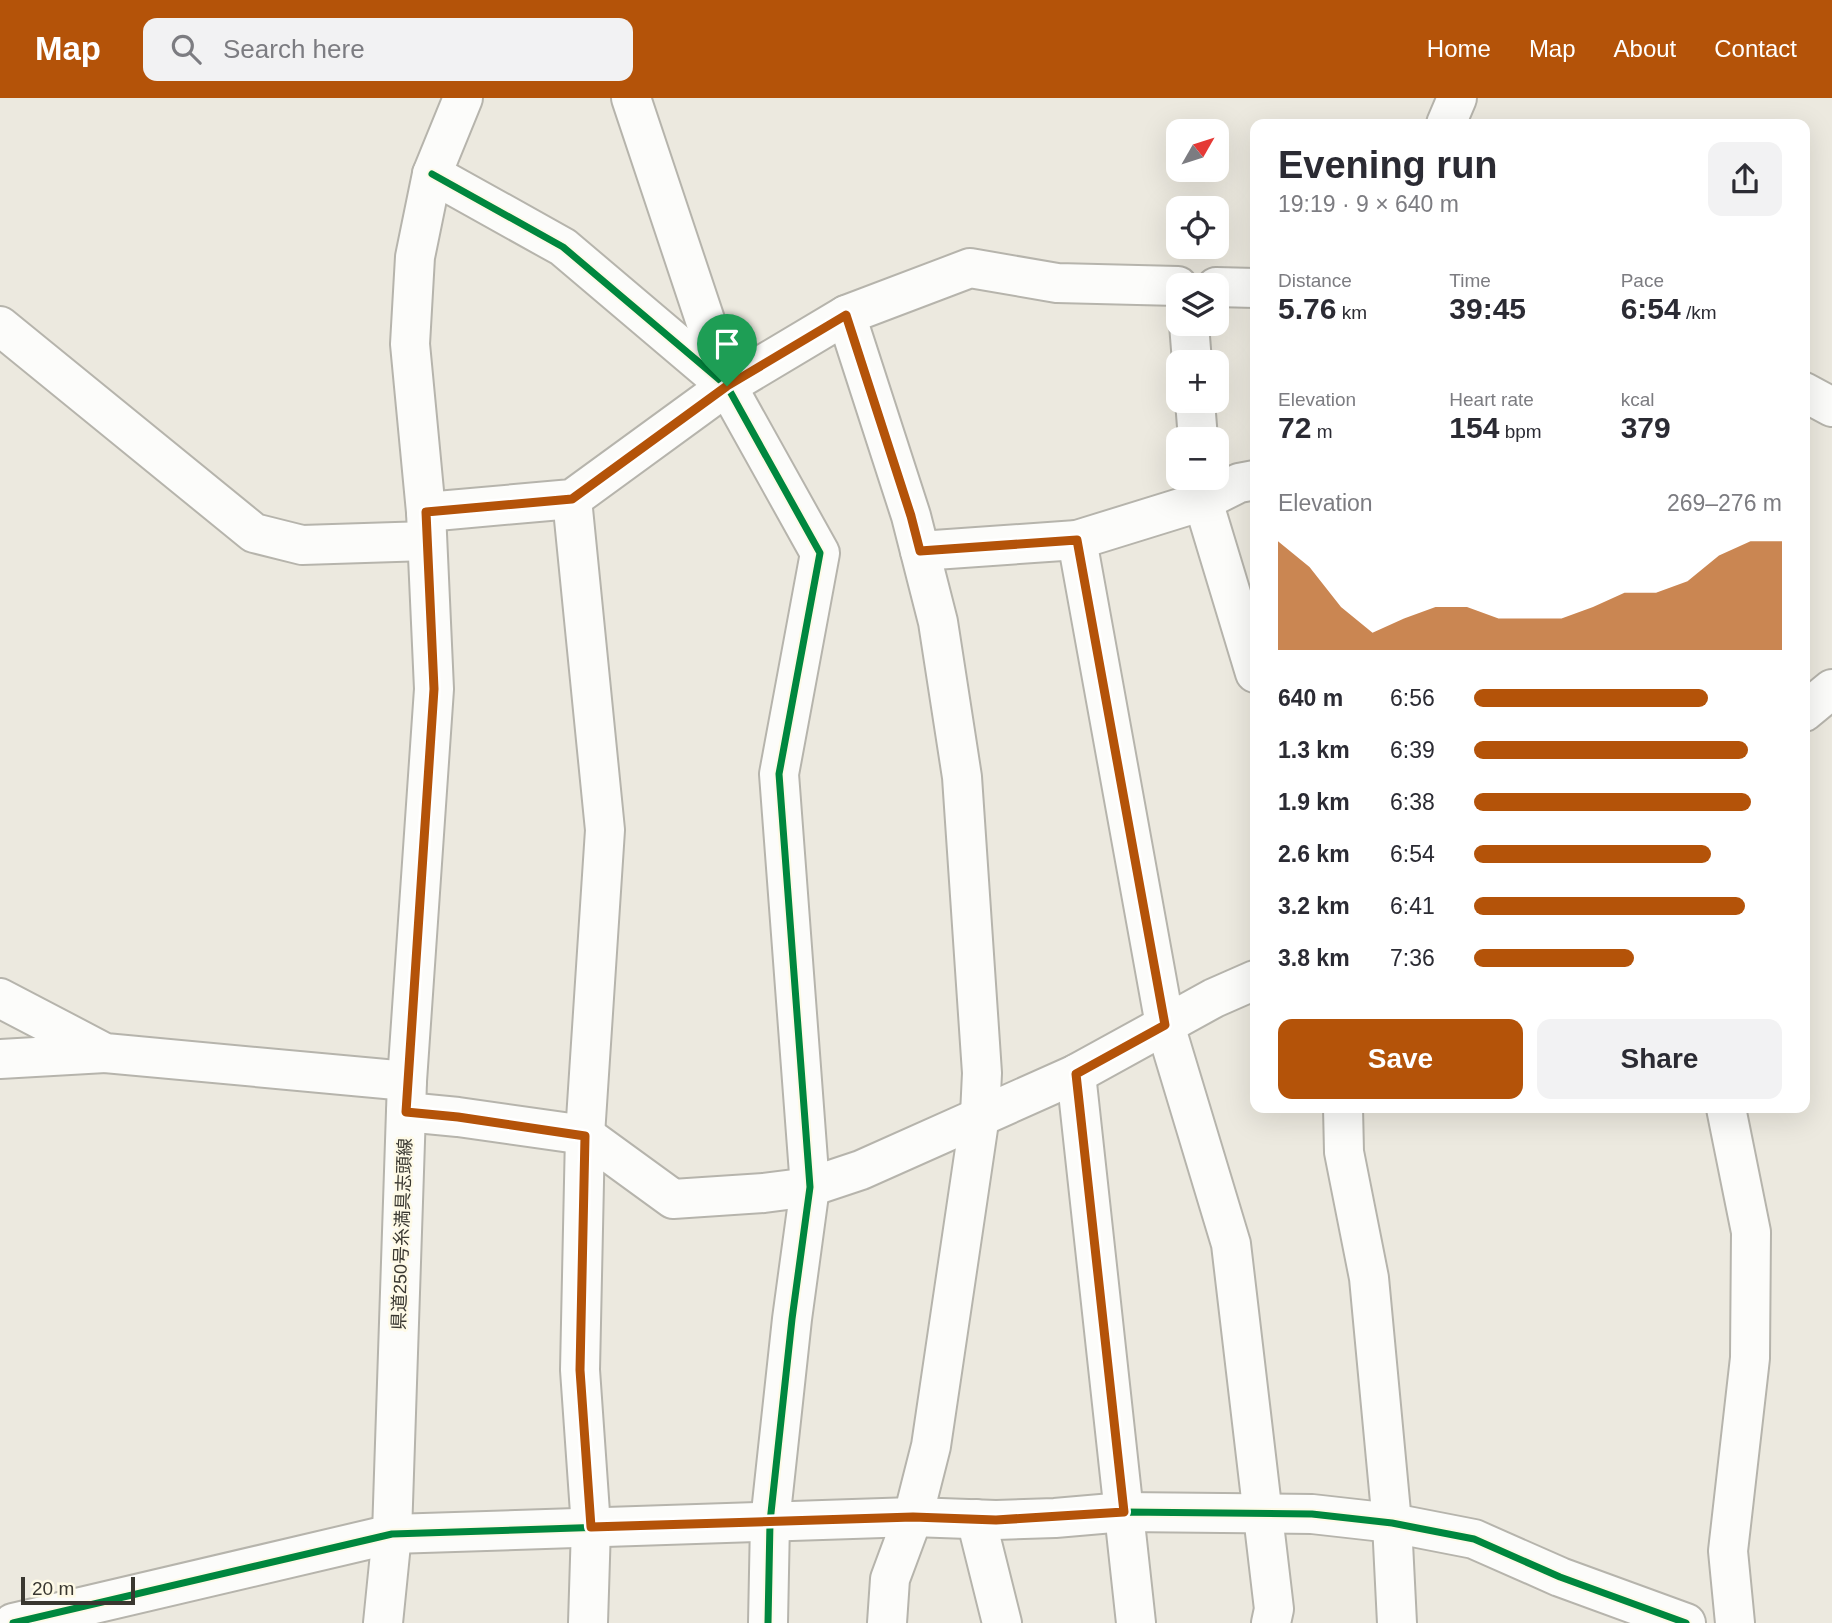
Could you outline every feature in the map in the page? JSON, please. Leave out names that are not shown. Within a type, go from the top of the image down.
[{"type":"street","name":"県道250号糸満具志頭線","points":[[383,1623],[392,1534],[406,1096],[434,689],[426,527],[410,344],[415,257],[432,174],[463,98]]},
{"type":"street","points":[[631,98],[727,386],[820,553],[779,774],[810,1186],[792,1319],[770,1522],[768,1623]]},
{"type":"street","points":[[1448,119],[1457,98]]},
{"type":"street","points":[[432,174],[563,247],[727,386]]},
{"type":"street","points":[[0,326],[254,533],[302,545],[426,527],[572,499],[727,386],[846,315],[970,268],[1057,283],[1166,286]]},
{"type":"street","points":[[1229,287],[1250,288]]},
{"type":"street","points":[[846,315],[911,516],[938,622],[962,777],[982,1073],[980,1115],[931,1446],[913,1517],[890,1579],[887,1623]]},
{"type":"street","points":[[1810,395],[1832,407]]},
{"type":"street","points":[[1229,485],[1250,481]]},
{"type":"street","points":[[920,551],[1077,540],[1200,490]]},
{"type":"street","points":[[1202,490],[1250,656]]},
{"type":"street","points":[[572,499],[605,830],[585,1136],[580,1370],[591,1527],[588,1623]]},
{"type":"street","points":[[1077,540],[1165,1025],[1231,1244],[1274,1609],[1271,1623]]},
{"type":"street","points":[[1810,707],[1832,689]]},
{"type":"street","points":[[0,1059],[105,1053],[406,1096],[458,1117],[585,1136],[673,1199],[764,1193],[810,1186],[861,1170],[1076,1074],[1214,998],[1250,983]]},
{"type":"street","points":[[0,998],[105,1053]]},
{"type":"street","points":[[1076,1074],[1136,1623]]},
{"type":"street","points":[[1343,1113],[1344,1152],[1369,1278],[1392,1523],[1397,1623]]},
{"type":"street","points":[[1727,1113],[1751,1232],[1750,1358],[1728,1551],[1735,1623]]},
{"type":"street","points":[[13,1623],[392,1534],[913,1517],[1055,1518],[1124,1512],[1312,1514],[1392,1523],[1474,1539],[1560,1577],[1686,1623]]},
{"type":"street","points":[[976,1519],[1002,1623]]},
{"type":"cycle path","points":[[432,174],[563,247],[727,386],[820,553],[779,774],[810,1187],[792,1319],[770,1522],[768,1623]]},
{"type":"cycle path","points":[[13,1623],[392,1534],[913,1517],[996,1520],[1124,1512],[1312,1514],[1392,1523],[1474,1539],[1560,1577],[1686,1623]]},
{"type":"route","points":[[846,315],[920,551],[1077,540],[1165,1025],[1076,1074],[1124,1512],[996,1520],[913,1517],[591,1527],[580,1370],[585,1136],[406,1112],[434,689],[426,512],[572,499],[727,386],[846,315]]}]
